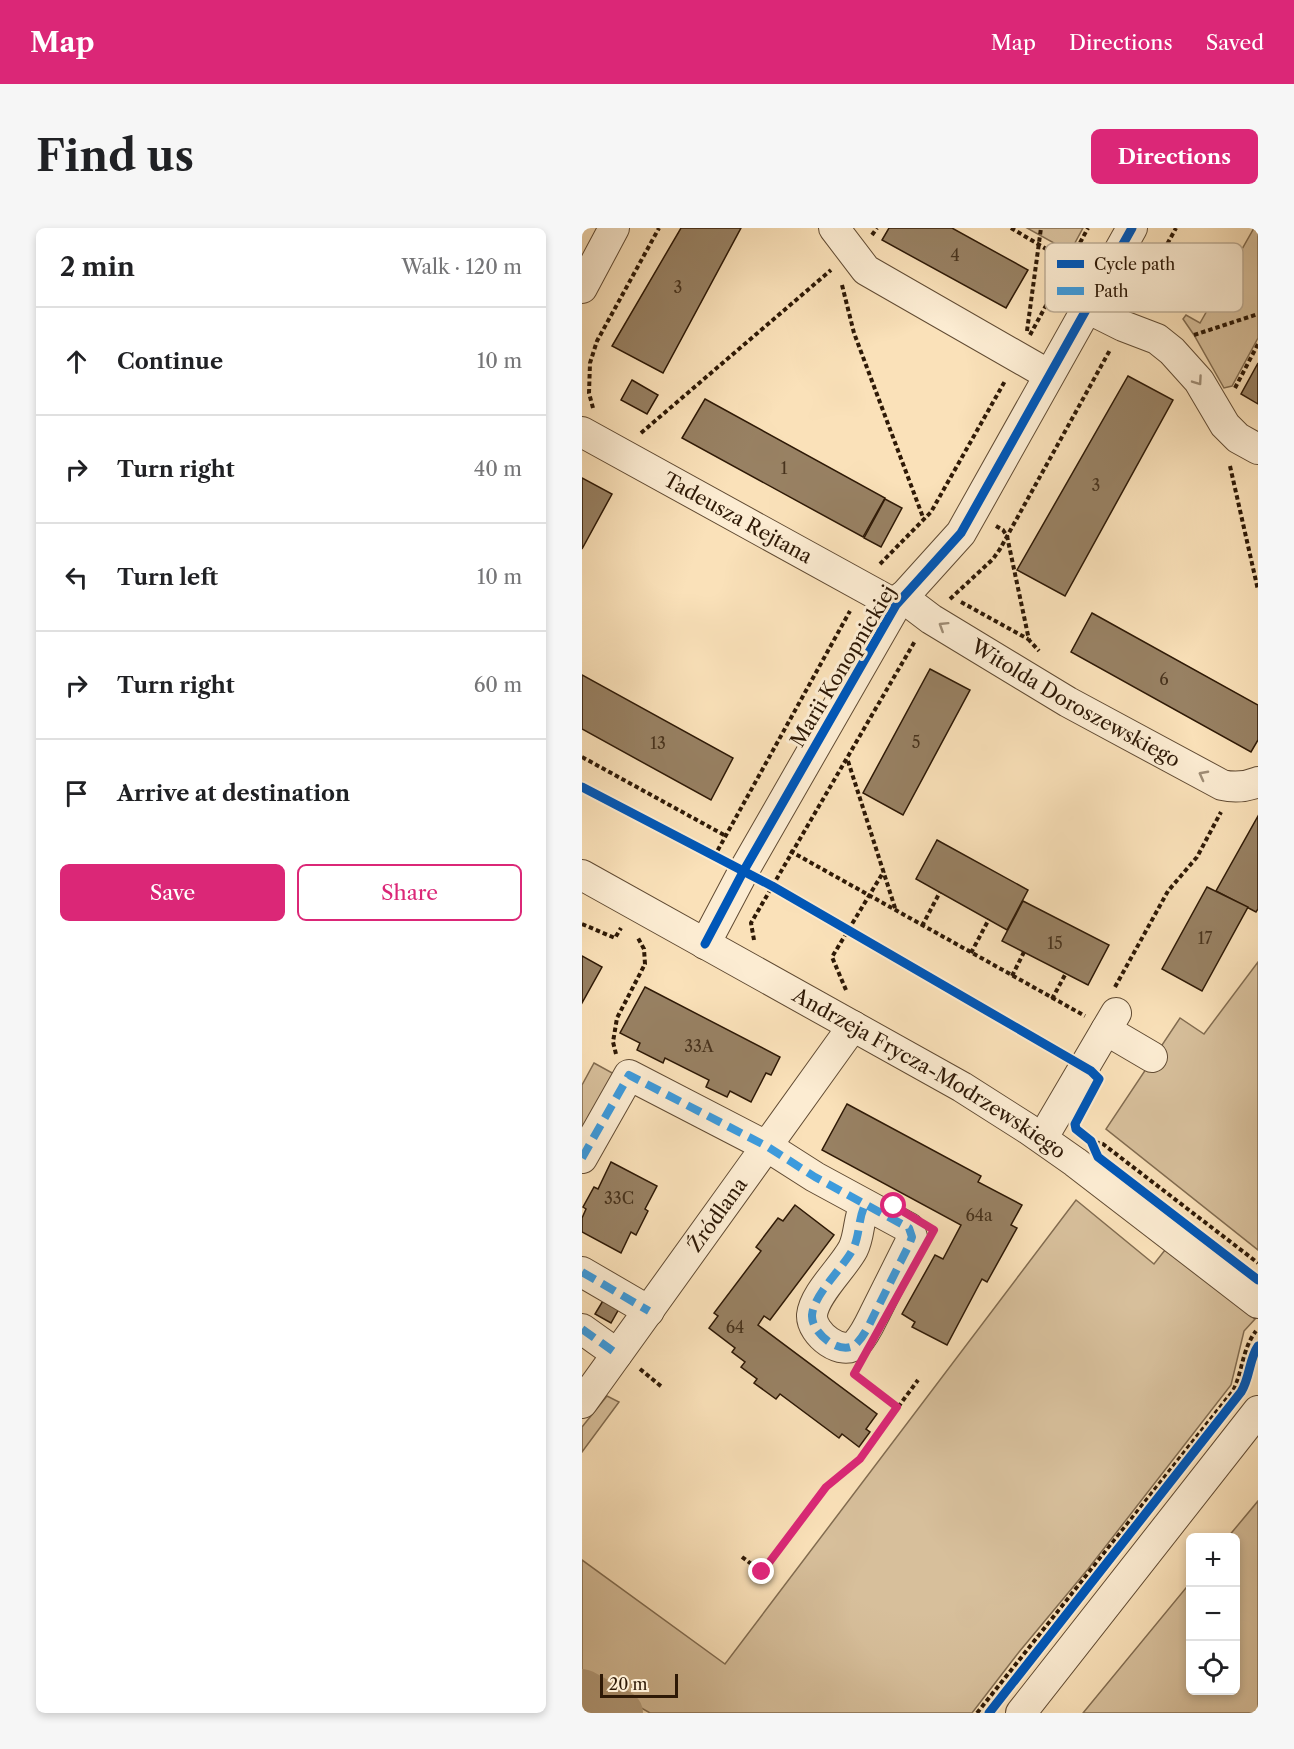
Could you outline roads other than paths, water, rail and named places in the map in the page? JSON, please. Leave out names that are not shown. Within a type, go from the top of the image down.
[{"type":"street","points":[[582,288],[614,228]]},
{"type":"street","points":[[834,228],[866,270],[1049,375]]},
{"type":"street","name":"Marii Konopnickiej","points":[[1123,243],[1132,228]]},
{"type":"street","name":"Marii Konopnickiej","points":[[705,944],[763,837],[899,601],[961,532],[1084,312]]},
{"type":"street","points":[[1095,312],[1157,339],[1187,366],[1199,381],[1225,425],[1238,438],[1258,449]]},
{"type":"street","name":"Tadeusza Rejtana","points":[[588,422],[863,587],[899,601]]},
{"type":"street","name":"Witolda Doroszewskiego","points":[[899,601],[1068,702],[1212,780],[1246,785]]},
{"type":"street","name":"Andrzeja Frycza-Modrzewskiego","points":[[582,875],[962,1087],[1041,1137],[1258,1303]]},
{"type":"street","points":[[1041,1137],[1049,1127],[1105,1013],[1152,1057]]},
{"type":"street","name":"Źródlana","points":[[582,1403],[628,1358],[649,1311],[853,1026]]},
{"type":"street","points":[[582,1158],[629,1074],[768,1147],[865,1205]]},
{"type":"street","points":[[582,1272],[649,1311]]},
{"type":"street","points":[[582,1329],[628,1358]]},
{"type":"street","points":[[1021,1713],[1258,1411]]},
{"type":"waterway","points":[[582,1692],[620,1713]]}]
